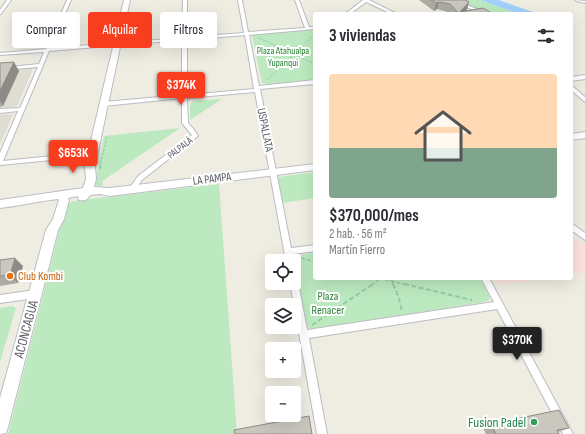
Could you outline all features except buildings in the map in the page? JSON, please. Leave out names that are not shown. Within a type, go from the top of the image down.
[{"type":"street","points":[[69,0],[0,161],[93,154]]},
{"type":"street","points":[[124,12],[126,0],[131,0]]},
{"type":"street","name":"PALPALÁ","points":[[185,0],[185,12]]},
{"type":"street","name":"USPALLATA","points":[[240,0],[288,252]]},
{"type":"street","points":[[297,0],[308,29]]},
{"type":"street","points":[[355,0],[358,6]]},
{"type":"street","points":[[350,12],[366,0],[391,12]]},
{"type":"street","points":[[451,0],[482,12]]},
{"type":"street","points":[[577,0],[585,2]]},
{"type":"street","points":[[0,3],[8,1]]},
{"type":"street","points":[[0,13],[8,1]]},
{"type":"street","points":[[217,36],[313,28]]},
{"type":"street","points":[[0,54],[88,46]]},
{"type":"street","points":[[83,194],[92,175],[90,166],[116,48]]},
{"type":"street","name":"PALPALÁ","points":[[132,189],[142,176],[194,138],[194,133],[184,122],[184,48]]},
{"type":"street","points":[[0,69],[40,65]]},
{"type":"street","points":[[573,79],[585,78]]},
{"type":"street","points":[[104,104],[184,97],[313,82]]},
{"type":"street","points":[[573,89],[585,100]]},
{"type":"street","points":[[0,112],[21,110]]},
{"type":"street","points":[[573,137],[585,135]]},
{"type":"street","name":"LA PAMPA","points":[[0,204],[26,201],[37,203],[83,194],[100,196],[110,192],[132,189],[313,167]]},
{"type":"street","name":"ACONCAGUA","points":[[0,428],[4,397],[35,294],[52,230],[58,219],[60,198]]},
{"type":"street","points":[[573,228],[585,237]]},
{"type":"street","points":[[288,252],[313,248]]},
{"type":"street","points":[[486,280],[568,434]]},
{"type":"street","points":[[298,290],[304,335],[322,434]]},
{"type":"street","points":[[0,299],[35,294]]},
{"type":"street","points":[[304,335],[499,305]]},
{"type":"path","points":[[254,36],[313,63]]},
{"type":"path","points":[[265,82],[313,36]]},
{"type":"path","points":[[99,174],[107,136]]},
{"type":"path","points":[[301,257],[308,256]]},
{"type":"path","points":[[301,257],[313,261]]},
{"type":"path","points":[[312,324],[377,280]]},
{"type":"path","points":[[388,280],[474,300],[467,302]]},
{"type":"path","points":[[392,281],[399,298],[402,312],[409,311]]},
{"type":"path","points":[[309,322],[315,327]]},
{"type":"shaded area","points":[[30,67],[33,69],[17,106],[0,109],[0,70]]},
{"type":"shaded area","points":[[13,114],[0,144],[0,115]]},
{"type":"shaded area","points":[[573,239],[585,244],[585,272],[573,274]]},
{"type":"shaded area","points":[[496,280],[532,280],[499,285]]},
{"type":"green space","points":[[455,0],[480,0],[513,12],[486,12]]},
{"type":"green space","name":"Plaza Atahualpa Yupanqui","points":[[313,29],[313,80],[268,84],[262,83],[252,35]]},
{"type":"green space","points":[[222,99],[190,120],[190,104],[194,101]]},
{"type":"green space","points":[[180,128],[101,182],[103,182],[102,187],[95,185],[104,136]]},
{"type":"green space","points":[[313,172],[313,198],[282,203],[277,179],[278,177]]},
{"type":"green space","points":[[219,184],[237,434],[8,434],[65,208],[68,203],[74,201]]},
{"type":"green space","name":"Plaza Renacer","points":[[313,252],[313,280],[481,280],[490,298],[488,301],[484,302],[312,330],[306,323],[299,290],[301,290],[301,255]]},
{"type":"green space","points":[[12,306],[16,308],[0,362],[0,308]]},
{"type":"water","points":[[480,0],[499,0],[532,12],[513,12]]},
{"type":"place","name":"Club Kombi","points":[[10,276]]},
{"type":"place","name":"Fusion Padel","points":[[534,422]]}]
